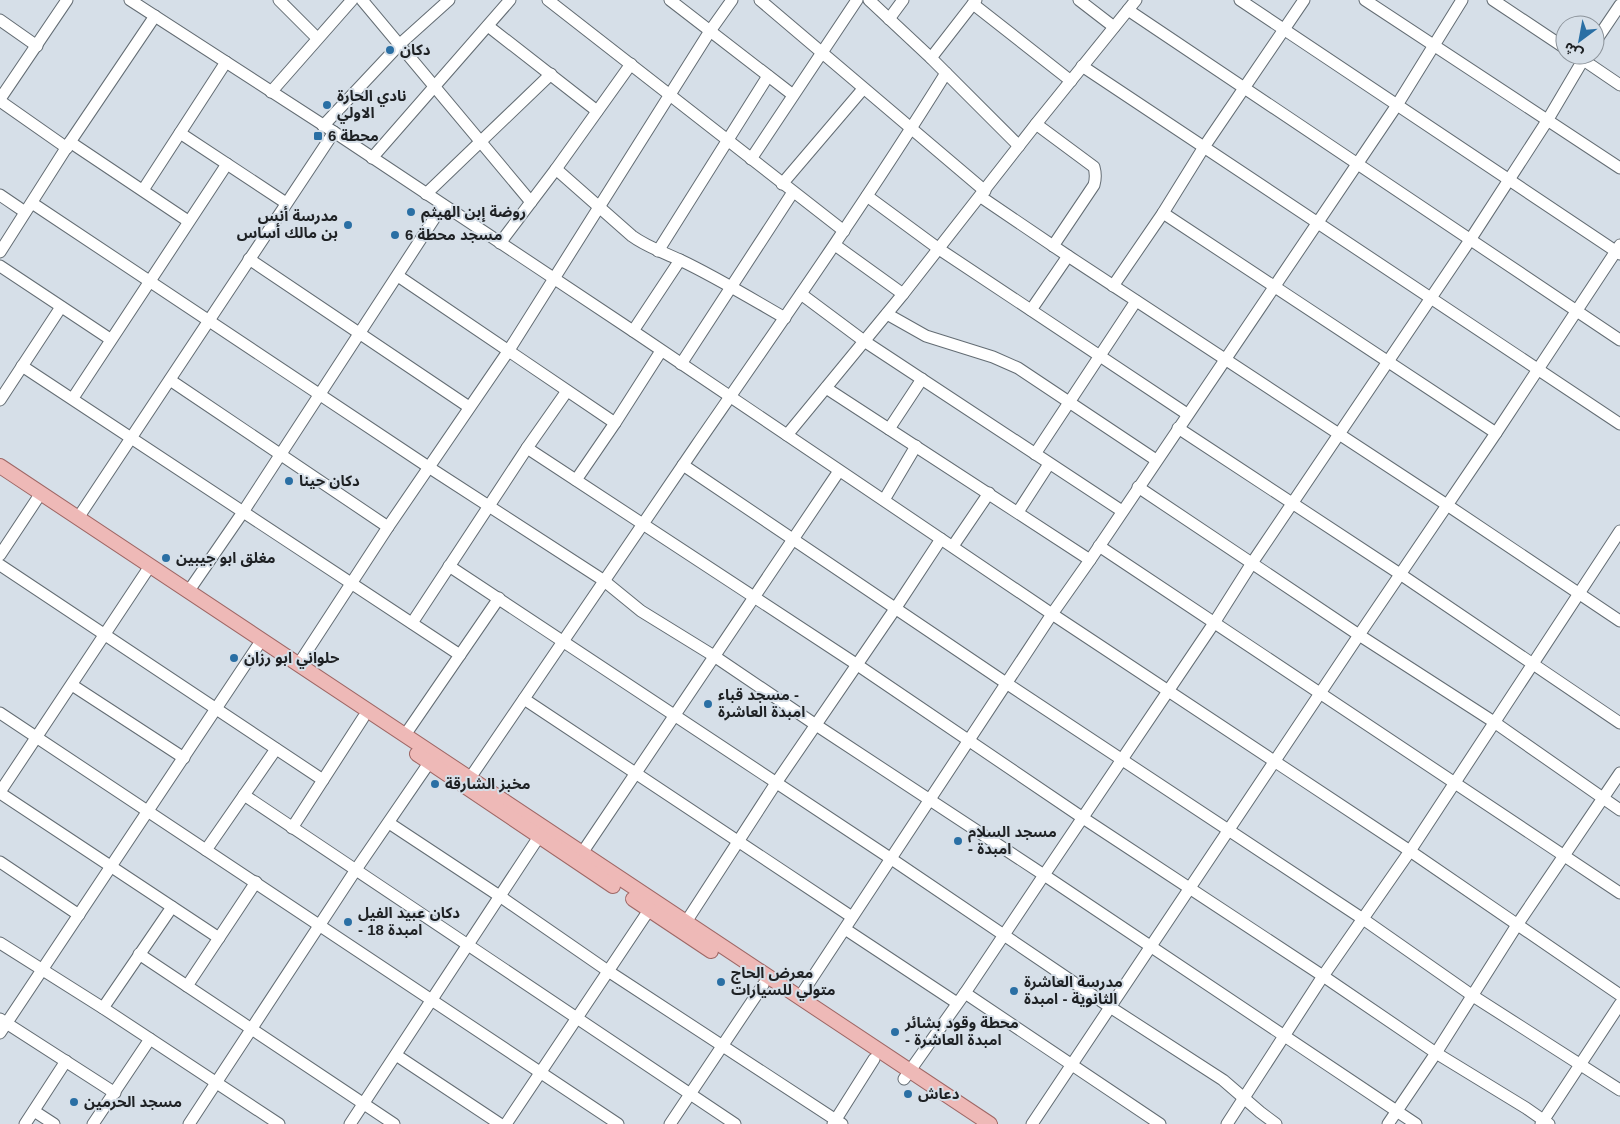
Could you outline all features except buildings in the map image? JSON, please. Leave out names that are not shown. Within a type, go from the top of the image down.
[{"type":"main road","points":[[0,466],[39,497],[148,570],[188,592],[470,778],[649,910],[763,985],[841,1032],[906,1075],[974,1124]]},
{"type":"main road","points":[[0,476],[78,518],[257,647],[429,762],[542,832],[582,853],[686,922],[798,998],[874,1059],[906,1075],[990,1124]]},
{"type":"street","points":[[68,0],[0,100],[68,145],[143,190],[188,222]]},
{"type":"street","points":[[130,0],[334,132],[1052,614],[1276,761],[1620,995]]},
{"type":"street","points":[[279,0],[317,38]]},
{"type":"street","points":[[271,92],[352,0]]},
{"type":"street","points":[[362,0],[531,202]]},
{"type":"street","points":[[324,126],[400,44],[449,0]]},
{"type":"street","points":[[372,158],[510,0]]},
{"type":"street","points":[[548,0],[844,232]]},
{"type":"street","points":[[670,0],[793,95]]},
{"type":"street","points":[[298,665],[388,526],[510,350],[710,31],[732,0]]},
{"type":"street","points":[[760,0],[911,129],[983,194],[1053,246],[1579,592],[1620,621]]},
{"type":"street","points":[[751,159],[857,0]]},
{"type":"street","points":[[869,0],[1019,146]]},
{"type":"street","points":[[889,19],[903,0]]},
{"type":"street","points":[[1079,0],[1114,27]]},
{"type":"street","points":[[787,435],[887,314],[1136,0]]},
{"type":"street","points":[[1032,1124],[1619,250],[1240,0]]},
{"type":"street","points":[[1114,286],[1204,147],[1304,0]]},
{"type":"street","points":[[1365,0],[1620,168]]},
{"type":"street","points":[[798,998],[1052,614],[1397,105],[1462,0]]},
{"type":"street","points":[[1493,0],[1555,41]]},
{"type":"street","points":[[930,58],[975,2],[1071,80]]},
{"type":"street","points":[[1605,25],[1619,2]]},
{"type":"street","points":[[1128,10],[1620,340]]},
{"type":"street","points":[[0,252],[68,145],[155,16]]},
{"type":"street","points":[[0,20],[37,46]]},
{"type":"street","points":[[488,26],[597,111]]},
{"type":"street","points":[[143,190],[226,62]]},
{"type":"street","points":[[500,244],[631,64]]},
{"type":"street","points":[[906,1075],[965,993],[1214,623],[1338,434],[1470,240],[1547,121],[1578,65]]},
{"type":"street","points":[[1593,65],[1620,85]]},
{"type":"street","points":[[1082,66],[1620,424]]},
{"type":"street","points":[[470,778],[603,580],[844,232],[946,73]]},
{"type":"street","points":[[426,194],[551,74]]},
{"type":"street","points":[[658,251],[768,76]]},
{"type":"street","points":[[782,184],[863,89]]},
{"type":"street","points":[[1036,124],[1094,167],[1096,178],[1094,185],[1053,246]]},
{"type":"street","points":[[78,518],[334,132]]},
{"type":"street","points":[[180,133],[286,203]]},
{"type":"street","points":[[73,398],[110,339],[227,164]]},
{"type":"street","points":[[556,169],[641,243],[680,260],[730,286],[784,318]]},
{"type":"street","points":[[681,364],[730,286],[793,192]]},
{"type":"street","points":[[0,195],[29,208],[150,281],[430,468],[603,580],[641,611],[714,656],[1416,1124]]},
{"type":"street","points":[[867,196],[939,249],[1187,414]]},
{"type":"street","points":[[188,592],[243,512],[443,205]]},
{"type":"street","points":[[1163,213],[1496,434]]},
{"type":"street","points":[[835,245],[903,294]]},
{"type":"street","points":[[1031,310],[1068,256]]},
{"type":"street","points":[[249,260],[470,407]]},
{"type":"street","points":[[633,332],[680,260]]},
{"type":"street","points":[[0,266],[110,339]]},
{"type":"street","points":[[398,276],[510,350],[615,423]]},
{"type":"street","points":[[801,294],[864,341],[1122,511]]},
{"type":"street","points":[[1035,454],[1136,301]]},
{"type":"street","points":[[0,400],[61,307]]},
{"type":"street","points":[[887,314],[926,336],[993,356],[1026,373],[1156,460]]},
{"type":"street","points":[[576,480],[661,351]]},
{"type":"street","points":[[22,366],[460,655]]},
{"type":"street","points":[[889,429],[922,379]]},
{"type":"street","points":[[170,380],[388,526]]},
{"type":"street","points":[[826,388],[1090,560]]},
{"type":"street","points":[[412,623],[527,448],[567,391]]},
{"type":"street","points":[[1178,428],[1293,502],[1620,723]]},
{"type":"street","points":[[884,500],[916,446]]},
{"type":"street","points":[[527,448],[856,664],[1436,1053],[1545,1123],[1580,1064],[1620,1004]]},
{"type":"street","points":[[683,464],[895,609],[1363,919],[1473,996],[1620,1090]]},
{"type":"street","points":[[1018,512],[1049,464]]},
{"type":"street","points":[[582,853],[839,471]]},
{"type":"street","points":[[1138,487],[1359,635],[1494,722],[1620,810]]},
{"type":"street","points":[[953,546],[989,493]]},
{"type":"street","points":[[0,555],[39,497]]},
{"type":"street","points":[[1226,1124],[1323,976],[1456,782],[1620,531]]},
{"type":"street","points":[[686,922],[776,783],[941,539]]},
{"type":"street","points":[[1099,546],[1620,893]]},
{"type":"street","points":[[0,565],[323,780]]},
{"type":"street","points":[[450,566],[1223,1080],[1276,1124]]},
{"type":"street","points":[[148,570],[0,792],[219,938]]},
{"type":"street","points":[[405,735],[499,598]]},
{"type":"street","points":[[115,1093],[66,1062],[2,1026],[42,970],[257,647]]},
{"type":"street","points":[[72,685],[184,758]]},
{"type":"street","points":[[524,699],[852,917]]},
{"type":"street","points":[[0,712],[618,1124]]},
{"type":"street","points":[[292,828],[363,718]]},
{"type":"street","points":[[206,850],[276,749]]},
{"type":"street","points":[[189,1124],[429,762]]},
{"type":"street","points":[[1388,1124],[1620,773]]},
{"type":"street","points":[[244,795],[735,1124]]},
{"type":"street","points":[[389,823],[837,1123],[874,1059]]},
{"type":"street","points":[[350,1124],[542,832]]},
{"type":"street","points":[[0,862],[79,915]]},
{"type":"street","points":[[187,986],[256,882]]},
{"type":"street","points":[[103,1008],[172,907]]},
{"type":"street","points":[[506,1124],[649,910]]},
{"type":"street","points":[[845,928],[957,1003]]},
{"type":"street","points":[[0,943],[103,1008],[278,1124]]},
{"type":"street","points":[[139,954],[394,1124]]},
{"type":"street","points":[[670,1124],[763,985]]},
{"type":"street","points":[[965,993],[1160,1124]]},
{"type":"street","points":[[93,1124],[150,1039]]},
{"type":"street","points":[[396,1055],[500,1124]]},
{"type":"street","points":[[25,1124],[66,1062]]},
{"type":"street","points":[[34,1111],[54,1124]]},
{"type":"place","name":"دكان","points":[[390,50]]},
{"type":"place","name":"نادي الحارة الاولي","points":[[327,105]]},
{"type":"place","name":"محطة 6","points":[[318,136]]},
{"type":"place","name":"روضة إبن الهيثم","points":[[411,212]]},
{"type":"place","name":"مدرسة أنس بن مالك أساس","points":[[348,225]]},
{"type":"place","name":"مسجد محطة 6","points":[[395,235]]},
{"type":"place","name":"دكان حينا","points":[[289,481]]},
{"type":"place","name":"مغلق ابو جيبين","points":[[166,558]]},
{"type":"place","name":"حلواني ابو رزان","points":[[234,658]]},
{"type":"place","name":"مسجد قباء - امبدة العاشرة","points":[[708,704]]},
{"type":"place","name":"مخبز الشارقة","points":[[435,784]]},
{"type":"place","name":"مسجد السلام - امبدة","points":[[958,841]]},
{"type":"place","name":"دكان عبيد الفيل - امبدة 18","points":[[348,922]]},
{"type":"place","name":"معرض الحاج متولي للسيارات","points":[[721,982]]},
{"type":"place","name":"مدرسة العاشرة الثانوية - امبدة","points":[[1014,991]]},
{"type":"place","name":"محطة وقود بشائر - امبدة العاشرة","points":[[895,1032]]},
{"type":"place","name":"دعاش","points":[[908,1094]]},
{"type":"place","name":"مسجد الحرمين","points":[[74,1102]]}]
